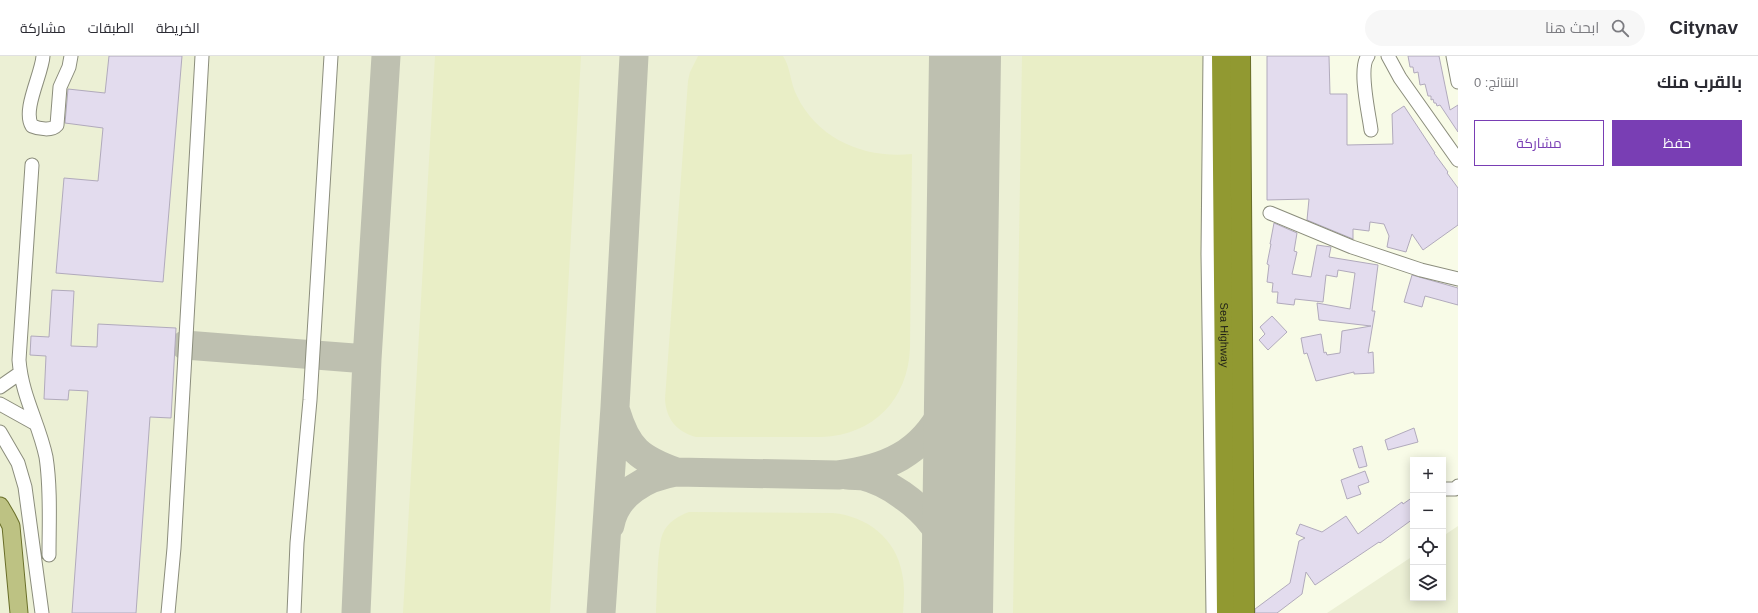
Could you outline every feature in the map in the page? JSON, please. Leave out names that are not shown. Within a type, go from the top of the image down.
[{"type":"highway","name":"Sea Highway","points":[[1222,56],[1227,613]]},
{"type":"highway","name":"Sea Highway","points":[[1240,56],[1244,613]]},
{"type":"main road","points":[[0,506],[8,518],[11,526],[19,613]]},
{"type":"street","points":[[43,56],[41,70],[33,91],[30,120],[32,126],[34,127],[50,129],[57,125],[60,87],[69,67],[71,56]]},
{"type":"street","points":[[168,613],[174,548],[202,56]]},
{"type":"street","points":[[294,613],[297,543],[310,400],[331,56]]},
{"type":"street","points":[[1210,56],[1208,254],[1213,613]]},
{"type":"street","points":[[1368,56],[1363,72],[1371,130]]},
{"type":"street","points":[[1388,56],[1400,78],[1458,160]]},
{"type":"street","points":[[1453,56],[1458,82]]},
{"type":"street","points":[[32,165],[20,342],[20,373],[26,399],[43,446],[47,468],[49,555]]},
{"type":"street","points":[[1270,213],[1352,247],[1421,270],[1458,279]]},
{"type":"street","points":[[0,387],[20,373]]},
{"type":"street","points":[[0,404],[36,424]]},
{"type":"street","points":[[0,432],[18,463],[25,488],[42,613]]},
{"type":"street","points":[[1446,489],[1455,489],[1458,486]]},
{"type":"shaded area","points":[[0,56],[1215,56],[1219,613],[0,613]]},
{"type":"shaded area","points":[[435,56],[581,56],[550,613],[403,613]]},
{"type":"shaded area","points":[[698,56],[783,56],[788,65],[797,96],[806,111],[817,124],[830,135],[861,149],[878,153],[895,155],[912,154],[910,348],[908,367],[903,384],[895,398],[872,422],[857,430],[840,435],[822,437],[696,437],[683,432],[670,418],[665,399],[688,81],[690,72]]},
{"type":"shaded area","points":[[1022,56],[1222,56],[1222,613],[1013,613]]},
{"type":"shaded area","points":[[689,512],[833,513],[845,515],[868,524],[886,539],[899,560],[903,578],[903,613],[656,613],[658,559],[661,539],[663,533],[674,520]]},
{"type":"shaded area","points":[[1458,526],[1458,613],[1327,613],[1410,558],[1410,601],[1446,601],[1446,534]]},
{"type":"building","points":[[109,56],[182,56],[163,282],[56,273],[64,178],[98,181],[103,128],[65,123],[68,89],[105,93]]},
{"type":"building","points":[[1267,56],[1329,56],[1330,94],[1347,94],[1347,145],[1393,144],[1392,114],[1404,106],[1458,188],[1458,225],[1423,250],[1412,234],[1406,252],[1387,247],[1389,236],[1384,224],[1370,222],[1369,231],[1353,229],[1353,239],[1307,220],[1309,199],[1267,200]]},
{"type":"building","points":[[1408,56],[1439,56],[1450,110],[1458,105],[1458,132],[1440,105],[1437,106],[1433,99],[1431,100],[1431,96],[1428,96],[1425,84],[1420,85],[1418,72],[1414,73],[1413,67],[1410,67]]},
{"type":"building","points":[[1274,223],[1297,233],[1294,251],[1297,252],[1292,274],[1311,277],[1317,245],[1331,247],[1329,257],[1378,265],[1372,311],[1375,311],[1368,353],[1373,352],[1374,373],[1354,374],[1354,372],[1316,381],[1307,353],[1304,354],[1301,338],[1321,334],[1324,353],[1326,352],[1327,355],[1340,353],[1342,331],[1371,326],[1319,320],[1317,303],[1350,309],[1355,273],[1338,270],[1337,277],[1326,275],[1323,302],[1295,299],[1294,305],[1277,303],[1278,292],[1272,292],[1273,283],[1267,282],[1269,265],[1267,264]]},
{"type":"building","points":[[1412,275],[1458,288],[1458,305],[1425,296],[1422,307],[1404,302]]},
{"type":"building","points":[[52,290],[74,291],[71,346],[97,347],[98,324],[176,328],[171,418],[150,417],[136,613],[72,613],[88,391],[69,390],[68,400],[44,399],[46,356],[30,355],[31,336],[49,337]]},
{"type":"building","points":[[1272,316],[1287,332],[1268,350],[1259,340],[1265,334],[1260,327]]},
{"type":"building","points":[[1414,428],[1418,442],[1388,450],[1385,440]]},
{"type":"building","points":[[1362,446],[1367,466],[1359,468],[1353,449]]},
{"type":"building","points":[[1365,471],[1369,482],[1358,486],[1361,494],[1347,499],[1341,480]]},
{"type":"building","points":[[1410,499],[1410,521],[1380,543],[1379,542],[1315,585],[1306,572],[1302,594],[1277,613],[1255,613],[1255,609],[1290,583],[1299,541],[1305,538],[1296,534],[1300,524],[1322,532],[1346,516],[1358,534],[1402,502],[1403,504]]},
{"type":"taxiway","points":[[356,613],[367,359],[386,56]]},
{"type":"taxiway","points":[[601,613],[615,407],[634,56]]},
{"type":"taxiway","points":[[945,56],[964,100]]},
{"type":"taxiway","points":[[616,412],[620,425],[630,444],[644,457],[676,472],[838,475],[855,472],[872,468],[900,457],[913,448],[935,425],[954,390],[961,335]]},
{"type":"taxiway","points":[[185,345],[367,359]]},
{"type":"taxiway","points":[[610,525],[613,514],[619,504],[634,488],[654,478],[676,472]]},
{"type":"taxiway","points":[[847,475],[863,476],[882,483],[902,495],[927,516],[945,545],[957,584]]},
{"type":"runway","points":[[957,613],[965,56]]}]
